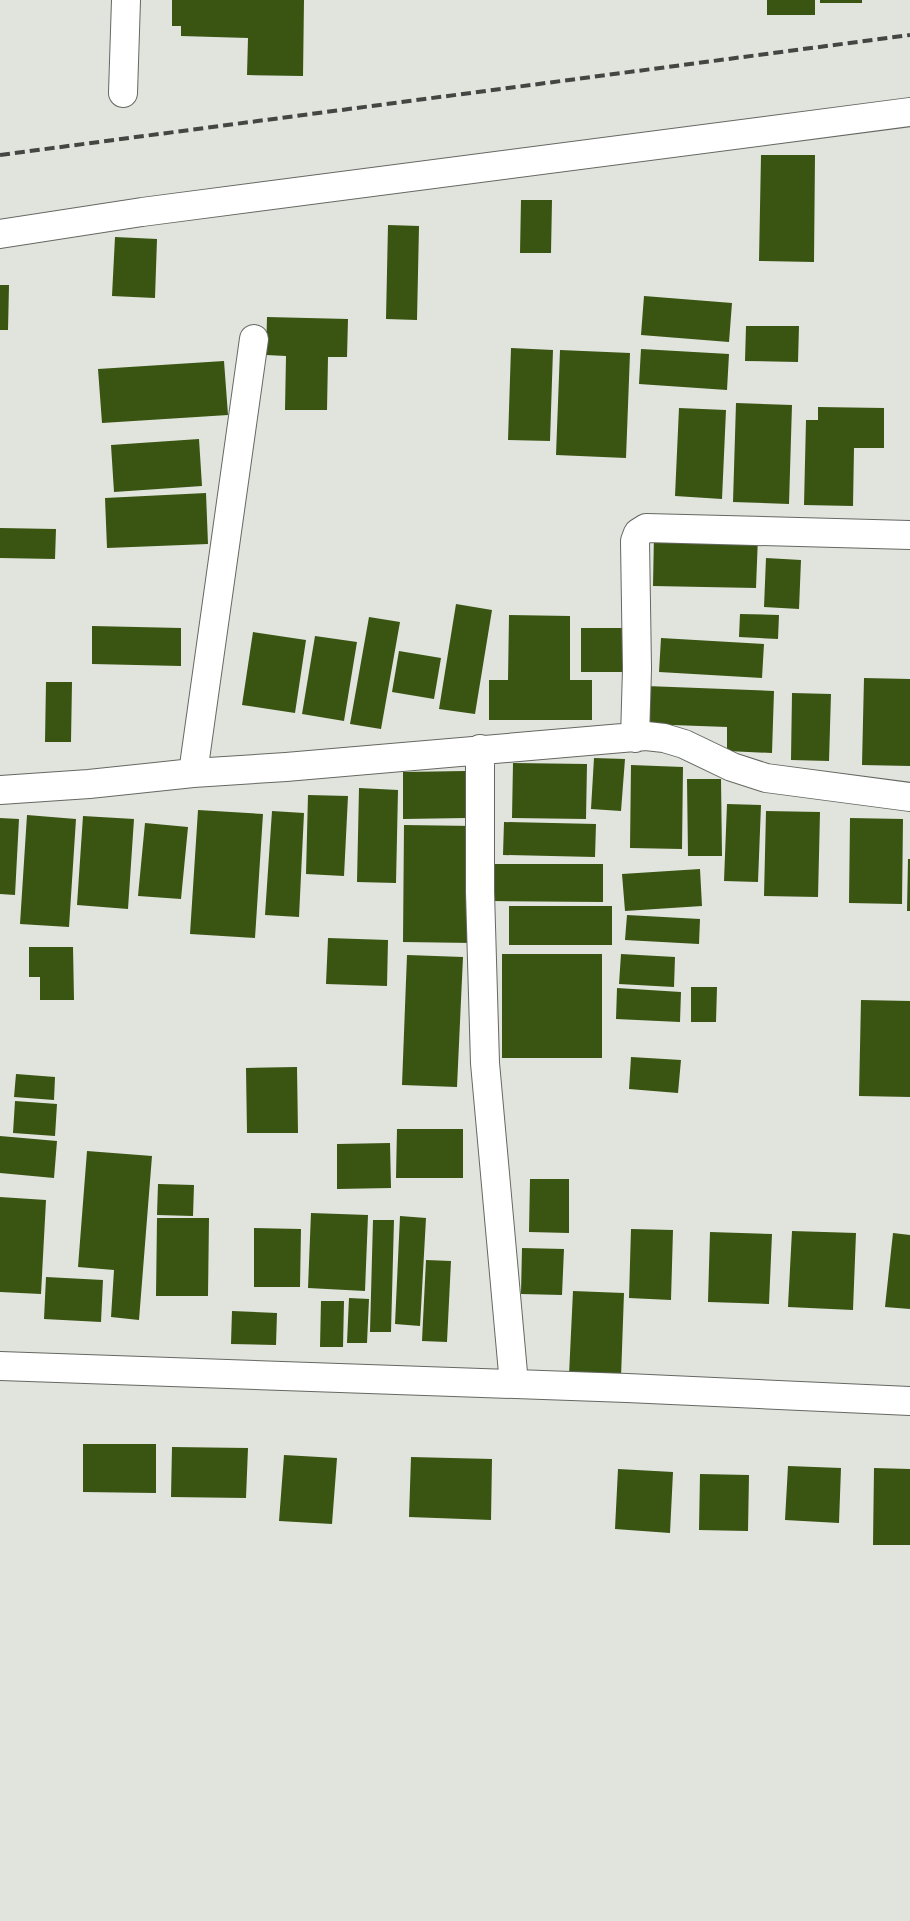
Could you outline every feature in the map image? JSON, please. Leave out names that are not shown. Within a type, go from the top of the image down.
[{"type":"street","points":[[123,93],[126,0]]},
{"type":"street","points":[[0,234],[152,211],[910,112]]},
{"type":"street","points":[[193,773],[254,339]]},
{"type":"street","points":[[635,738],[637,669],[635,541],[638,533],[646,528],[910,535]]},
{"type":"street","points":[[0,790],[646,736],[664,738],[684,744],[732,767],[766,778],[910,797]]},
{"type":"street","points":[[480,749],[480,892],[485,1062],[514,1384]]},
{"type":"street","points":[[0,1366],[514,1384],[910,1401]]},
{"type":"building","points":[[172,0],[304,0],[303,76],[247,75],[248,38],[181,36],[181,26],[172,26]]},
{"type":"building","points":[[767,0],[815,0],[815,15],[767,15]]},
{"type":"building","points":[[820,0],[862,0],[862,3],[820,3]]},
{"type":"building","points":[[761,155],[815,155],[814,262],[759,261]]},
{"type":"building","points":[[521,200],[552,200],[551,253],[520,253]]},
{"type":"building","points":[[388,225],[419,226],[417,320],[386,319]]},
{"type":"building","points":[[115,237],[157,239],[155,298],[112,296]]},
{"type":"building","points":[[0,285],[9,285],[8,330],[0,330]]},
{"type":"building","points":[[644,296],[732,303],[729,342],[641,335]]},
{"type":"building","points":[[267,317],[348,319],[347,357],[328,357],[327,410],[285,410],[286,356],[266,355]]},
{"type":"building","points":[[746,326],[799,326],[798,362],[745,361]]},
{"type":"building","points":[[511,348],[553,350],[550,441],[508,440]]},
{"type":"building","points":[[641,349],[729,354],[727,390],[639,384]]},
{"type":"building","points":[[560,350],[630,353],[626,458],[556,455]]},
{"type":"building","points":[[224,361],[228,415],[102,423],[98,369]]},
{"type":"building","points":[[736,403],[792,405],[789,504],[733,502]]},
{"type":"building","points":[[818,407],[884,408],[884,448],[854,448],[853,506],[804,505],[806,420],[818,420]]},
{"type":"building","points":[[679,408],[726,410],[722,499],[675,496]]},
{"type":"building","points":[[199,439],[202,486],[114,492],[111,445]]},
{"type":"building","points":[[206,493],[208,544],[107,548],[105,498]]},
{"type":"building","points":[[0,528],[56,529],[55,559],[0,558]]},
{"type":"building","points":[[654,534],[758,536],[756,588],[653,586]]},
{"type":"building","points":[[766,558],[801,560],[799,609],[764,607]]},
{"type":"building","points":[[456,604],[492,610],[475,714],[439,709]]},
{"type":"building","points":[[740,614],[779,615],[778,639],[739,637]]},
{"type":"building","points":[[509,615],[570,616],[570,680],[592,680],[592,720],[489,720],[489,680],[508,680]]},
{"type":"building","points":[[369,617],[400,622],[381,729],[350,724]]},
{"type":"building","points":[[92,626],[181,628],[181,666],[92,664]]},
{"type":"building","points":[[581,628],[622,628],[623,672],[581,672]]},
{"type":"building","points":[[253,632],[306,640],[295,713],[242,705]]},
{"type":"building","points":[[315,636],[357,642],[344,721],[302,714]]},
{"type":"building","points":[[661,638],[764,644],[762,678],[659,672]]},
{"type":"building","points":[[399,651],[441,658],[434,699],[392,692]]},
{"type":"building","points":[[864,678],[910,679],[910,766],[862,765]]},
{"type":"building","points":[[46,682],[72,682],[71,742],[45,742]]},
{"type":"building","points":[[646,686],[774,691],[772,753],[727,751],[727,727],[645,724]]},
{"type":"building","points":[[792,693],[831,694],[829,761],[791,760]]},
{"type":"building","points":[[594,758],[625,759],[621,811],[591,809]]},
{"type":"building","points":[[513,763],[587,764],[586,819],[512,818]]},
{"type":"building","points":[[631,765],[683,767],[682,849],[630,848]]},
{"type":"building","points":[[466,771],[467,818],[403,819],[403,772]]},
{"type":"building","points":[[687,779],[721,779],[722,856],[688,856]]},
{"type":"building","points":[[359,788],[398,790],[396,883],[357,882]]},
{"type":"building","points":[[308,795],[348,796],[344,876],[306,874]]},
{"type":"building","points":[[727,804],[761,805],[758,882],[724,881]]},
{"type":"building","points":[[198,810],[263,814],[255,938],[190,934]]},
{"type":"building","points":[[272,811],[304,813],[299,917],[265,915]]},
{"type":"building","points":[[766,811],[820,812],[818,897],[764,896]]},
{"type":"building","points":[[27,815],[76,819],[69,927],[20,924]]},
{"type":"building","points":[[83,816],[134,819],[128,909],[77,905]]},
{"type":"building","points":[[0,818],[19,819],[15,895],[0,894]]},
{"type":"building","points":[[850,818],[903,819],[902,904],[849,903]]},
{"type":"building","points":[[504,822],[596,824],[595,857],[503,855]]},
{"type":"building","points":[[145,823],[188,827],[181,899],[138,896]]},
{"type":"building","points":[[404,825],[474,826],[473,943],[403,942]]},
{"type":"building","points":[[908,859],[910,859],[910,911],[907,911]]},
{"type":"building","points":[[492,864],[603,864],[603,902],[492,901]]},
{"type":"building","points":[[700,869],[702,906],[625,911],[622,874]]},
{"type":"building","points":[[509,906],[612,906],[612,945],[509,945]]},
{"type":"building","points":[[627,915],[700,919],[699,944],[625,940]]},
{"type":"building","points":[[328,938],[388,940],[387,986],[326,984]]},
{"type":"building","points":[[29,947],[73,947],[74,1000],[40,1000],[40,977],[29,977]]},
{"type":"building","points":[[502,954],[602,954],[602,1058],[502,1058]]},
{"type":"building","points":[[621,954],[675,957],[674,987],[619,984]]},
{"type":"building","points":[[407,955],[463,957],[457,1087],[402,1085]]},
{"type":"building","points":[[691,987],[717,987],[716,1022],[691,1022]]},
{"type":"building","points":[[617,988],[681,992],[680,1022],[616,1019]]},
{"type":"building","points":[[861,1000],[910,1001],[910,1097],[859,1096]]},
{"type":"building","points":[[631,1057],[681,1060],[678,1093],[629,1089]]},
{"type":"building","points":[[297,1067],[298,1133],[247,1133],[246,1068]]},
{"type":"building","points":[[16,1074],[55,1077],[54,1100],[14,1097]]},
{"type":"building","points":[[15,1101],[57,1104],[55,1136],[13,1133]]},
{"type":"building","points":[[397,1129],[463,1129],[463,1178],[396,1178]]},
{"type":"building","points":[[0,1136],[57,1141],[54,1178],[0,1173]]},
{"type":"building","points":[[390,1143],[391,1188],[337,1189],[337,1144]]},
{"type":"building","points":[[87,1151],[152,1156],[139,1320],[111,1317],[114,1270],[78,1267]]},
{"type":"building","points":[[530,1179],[569,1179],[569,1233],[529,1232]]},
{"type":"building","points":[[158,1184],[194,1185],[193,1216],[157,1215]]},
{"type":"building","points":[[0,1197],[46,1200],[41,1294],[0,1292]]},
{"type":"building","points":[[311,1213],[368,1215],[365,1291],[308,1288]]},
{"type":"building","points":[[400,1216],[426,1218],[420,1326],[395,1324]]},
{"type":"building","points":[[157,1218],[209,1218],[208,1296],[156,1296]]},
{"type":"building","points":[[373,1220],[394,1220],[391,1332],[370,1332]]},
{"type":"building","points":[[254,1228],[301,1229],[300,1287],[254,1287]]},
{"type":"building","points":[[631,1229],[673,1230],[671,1300],[629,1298]]},
{"type":"building","points":[[792,1231],[856,1233],[853,1310],[788,1307]]},
{"type":"building","points":[[710,1232],[772,1234],[769,1304],[708,1302]]},
{"type":"building","points":[[893,1233],[910,1235],[910,1309],[885,1307]]},
{"type":"building","points":[[522,1248],[564,1249],[562,1295],[521,1294]]},
{"type":"building","points":[[426,1260],[451,1261],[447,1342],[422,1341]]},
{"type":"building","points":[[46,1277],[103,1280],[101,1322],[44,1319]]},
{"type":"building","points":[[573,1291],[624,1293],[621,1377],[569,1375]]},
{"type":"building","points":[[349,1298],[369,1299],[367,1343],[347,1343]]},
{"type":"building","points":[[321,1301],[344,1301],[343,1347],[320,1347]]},
{"type":"building","points":[[232,1311],[277,1313],[276,1345],[231,1344]]},
{"type":"building","points":[[83,1444],[156,1444],[156,1493],[83,1492]]},
{"type":"building","points":[[172,1447],[248,1448],[246,1498],[171,1497]]},
{"type":"building","points":[[284,1455],[337,1458],[332,1524],[279,1521]]},
{"type":"building","points":[[411,1457],[492,1459],[491,1520],[409,1517]]},
{"type":"building","points":[[788,1466],[841,1468],[839,1523],[785,1520]]},
{"type":"building","points":[[874,1468],[910,1469],[910,1545],[873,1545]]},
{"type":"building","points":[[618,1469],[673,1472],[670,1533],[615,1529]]},
{"type":"building","points":[[700,1474],[749,1475],[748,1531],[699,1530]]},
{"type":"railway","points":[[0,155],[910,35]]}]
